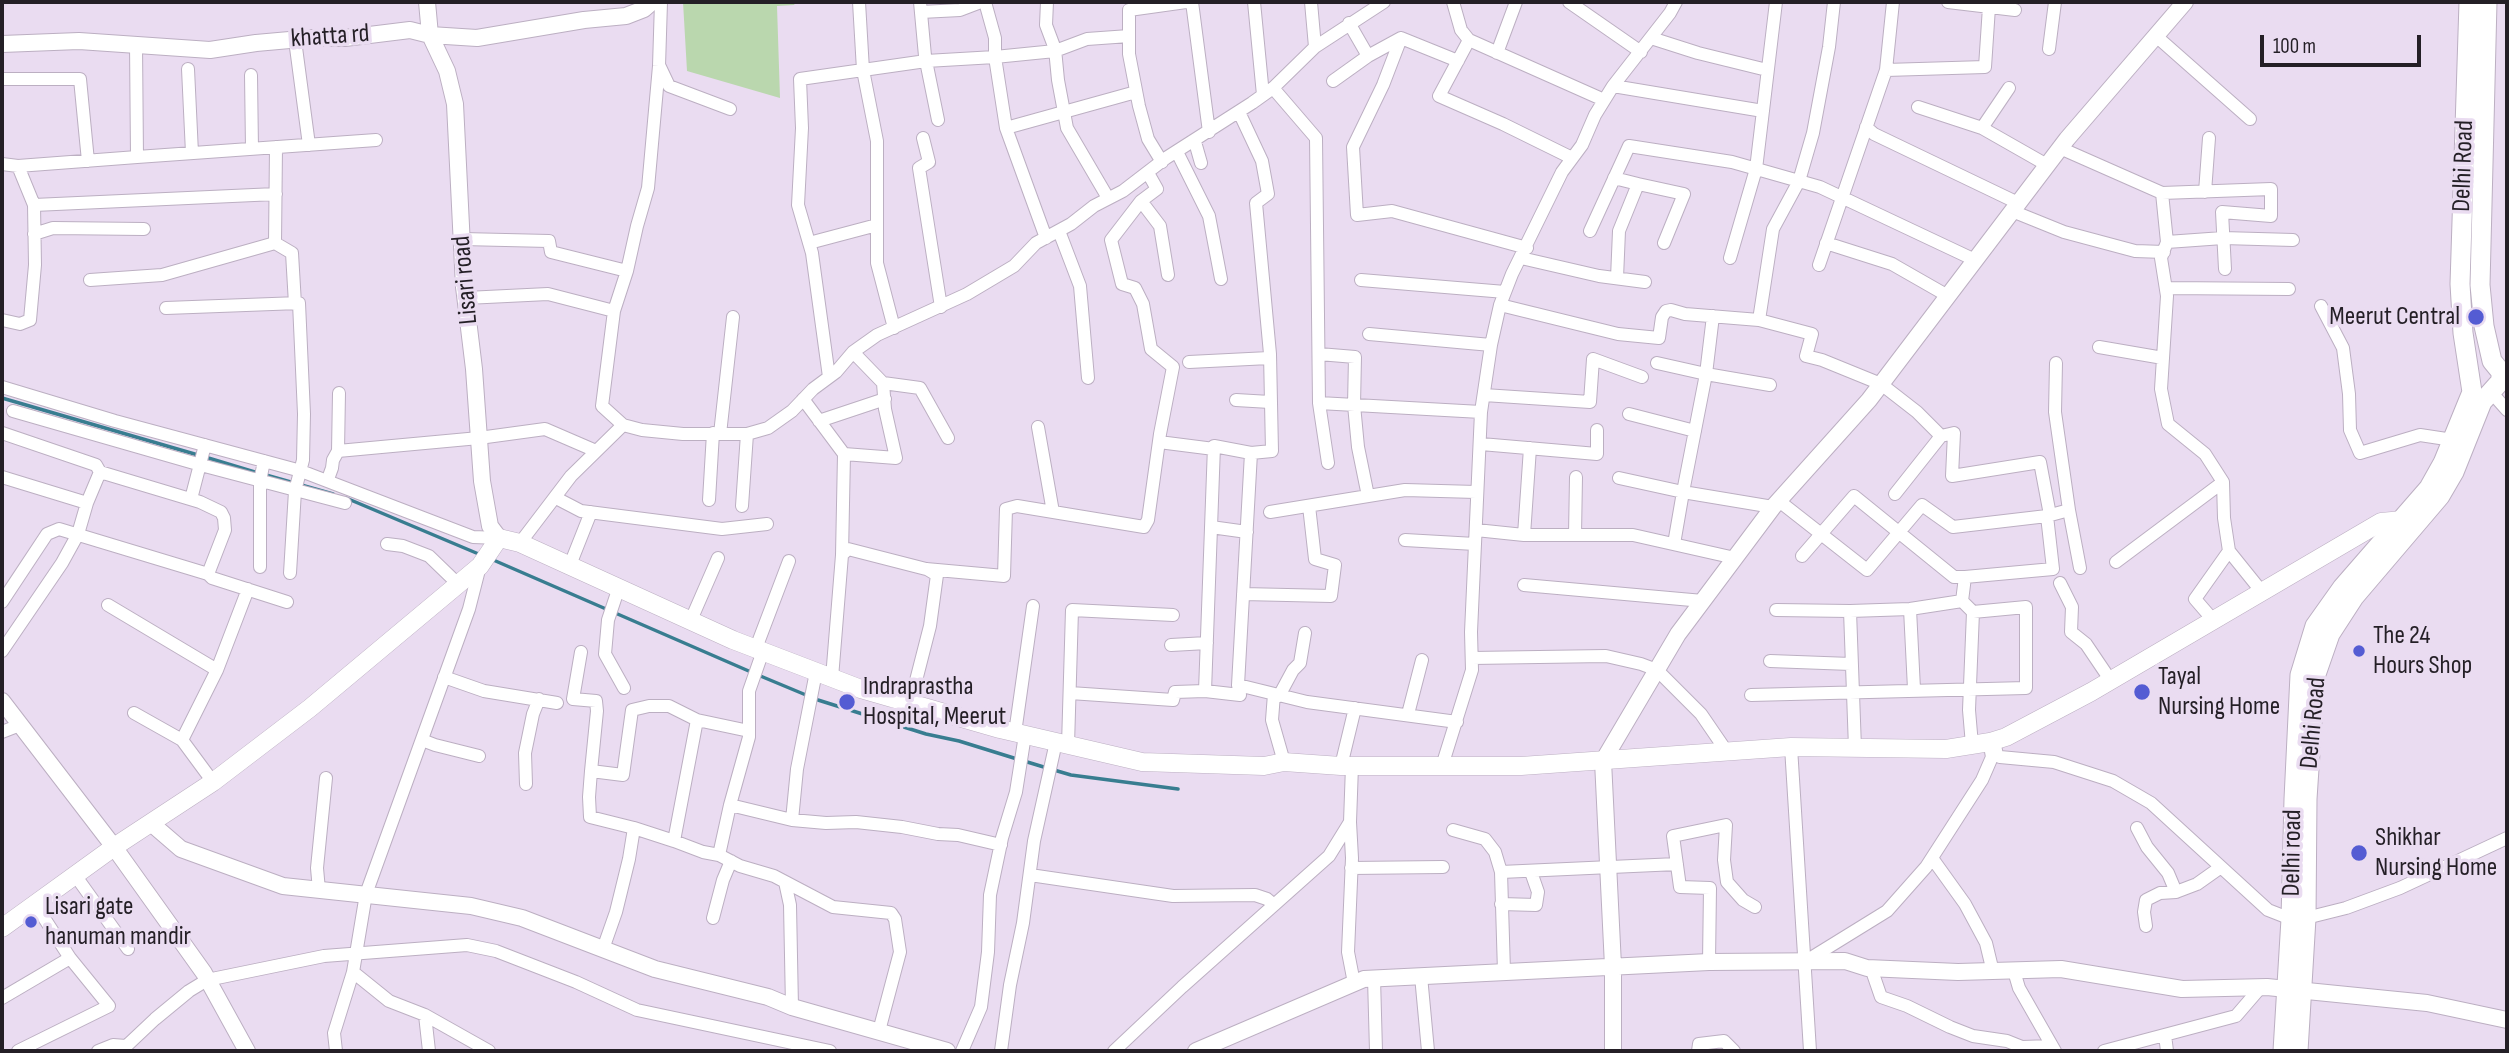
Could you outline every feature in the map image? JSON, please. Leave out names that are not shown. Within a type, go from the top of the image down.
[{"type":"main road","name":"Delhi Road","points":[[2408,524],[2453,440],[2472,392],[2463,333],[2460,284],[2469,2]]},
{"type":"main road","name":"Delhi Road","points":[[2298,1051],[2294,989],[2315,677],[2330,634],[2390,544],[2440,496],[2454,472],[2497,377],[2484,326],[2480,285],[2487,2]]},
{"type":"main road","points":[[2469,366],[2478,361],[2497,377]]},
{"type":"main road","points":[[3,925],[213,782],[310,708],[458,584],[488,554],[520,543],[760,650],[861,690],[1020,734],[1142,762],[1264,766],[1283,762],[1347,766],[1521,766],[1791,747],[1947,749],[1992,742],[2111,681],[2381,523],[2408,524]]},
{"type":"main road","points":[[2363,533],[2390,544]]},
{"type":"main road","points":[[2283,1051],[2294,989]]},
{"type":"street","name":"Lisari road","points":[[421,2],[447,71],[454,104],[466,298],[482,481],[490,526],[488,554]]},
{"type":"street","name":"Lisari road","points":[[427,2],[429,29]]},
{"type":"street","name":"khatta rd","points":[[2,44],[79,41],[210,50],[429,29],[477,38],[584,20],[626,16],[644,9],[652,2]]},
{"type":"street","points":[[661,2],[659,66],[648,188],[614,312],[602,406],[623,425],[661,432],[717,434],[747,434],[768,428],[792,411],[853,352],[877,335],[941,307],[1014,266],[1037,243],[1094,206],[1123,191],[1268,92],[1315,47],[1370,6],[1384,2]]},
{"type":"street","points":[[859,2],[863,70],[877,141],[877,263],[894,328]]},
{"type":"street","points":[[938,120],[926,61],[920,7],[960,10],[982,2],[995,38],[995,57],[1006,128],[1046,238]]},
{"type":"street","points":[[1047,2],[1046,25],[1055,51],[1067,128],[1108,198]]},
{"type":"street","points":[[1162,162],[1148,139],[1136,92],[1129,54],[1129,6],[1186,2]]},
{"type":"street","points":[[1192,2],[1209,132]]},
{"type":"street","points":[[1254,2],[1268,92],[1315,138],[1319,403],[1328,463]]},
{"type":"street","points":[[1311,2],[1315,47]]},
{"type":"street","points":[[1454,2],[1461,30],[1469,40],[1604,100]]},
{"type":"street","points":[[1497,53],[1516,2]]},
{"type":"street","points":[[1569,2],[1641,52]]},
{"type":"street","points":[[1730,258],[1756,169],[1776,2]]},
{"type":"street","points":[[1759,320],[1773,229],[1799,181],[1813,133],[1835,2]]},
{"type":"street","points":[[1819,265],[1886,70],[1893,2]]},
{"type":"street","points":[[1948,2],[2015,10]]},
{"type":"street","points":[[2049,49],[2055,2]]},
{"type":"street","points":[[1613,1051],[1613,966],[1603,761],[1678,634],[1776,504],[1881,384],[2060,148],[2182,3]]},
{"type":"street","points":[[1442,766],[1472,670],[1476,492],[1481,412],[1500,305],[1562,172],[1582,145],[1613,86],[1651,38],[1670,4]]},
{"type":"street","points":[[1886,70],[1985,67],[1989,7]]},
{"type":"street","points":[[1349,23],[1368,57]]},
{"type":"street","points":[[829,377],[809,243],[798,205],[802,128],[800,79],[926,61],[1055,51],[1087,39],[1129,36]]},
{"type":"street","points":[[2156,36],[2250,119]]},
{"type":"street","points":[[1401,38],[1458,61]]},
{"type":"street","points":[[1333,81],[1401,38]]},
{"type":"street","points":[[1401,38],[1383,85],[1353,147],[1357,215],[1392,211],[1524,253],[1617,278],[1645,282]]},
{"type":"street","points":[[1651,38],[1768,70]]},
{"type":"street","points":[[295,40],[309,145]]},
{"type":"street","points":[[1469,40],[1439,96],[1572,158]]},
{"type":"street","points":[[136,44],[137,157]]},
{"type":"street","points":[[659,66],[669,86],[730,109]]},
{"type":"street","points":[[188,69],[192,153]]},
{"type":"street","points":[[251,75],[251,149]]},
{"type":"street","points":[[2,79],[80,79],[88,160]]},
{"type":"street","points":[[1613,86],[1763,111]]},
{"type":"street","points":[[1982,128],[2009,88]]},
{"type":"street","points":[[1006,128],[1136,92]]},
{"type":"street","points":[[1918,107],[1982,128],[2047,165]]},
{"type":"street","points":[[1158,442],[1214,449],[1214,446],[1251,453],[1272,451],[1264,274],[1256,203],[1268,194],[1262,161],[1239,112]]},
{"type":"street","points":[[1866,127],[1874,134],[2064,232],[2135,251],[2223,239],[2293,240]]},
{"type":"street","points":[[923,138],[929,162],[919,168],[941,307]]},
{"type":"street","points":[[2205,192],[2208,138]]},
{"type":"street","points":[[2,164],[18,166],[376,140]]},
{"type":"street","points":[[1195,142],[1201,163]]},
{"type":"street","points":[[1590,231],[1629,146],[1732,162],[1820,187],[1975,260]]},
{"type":"street","points":[[275,243],[276,147]]},
{"type":"street","points":[[2060,148],[2162,193],[2271,190],[2271,216],[2222,212],[2225,269]]},
{"type":"street","points":[[1177,152],[1209,216],[1221,279]]},
{"type":"street","points":[[2,320],[20,324],[30,320],[35,265],[34,205],[18,166]]},
{"type":"street","points":[[842,555],[849,549],[926,569],[1004,576],[1006,509],[1017,506],[1144,527],[1148,520],[1158,442],[1173,367],[1151,349],[1143,304],[1135,288],[1122,284],[1111,240],[1141,201],[1157,189],[1147,173]]},
{"type":"street","points":[[1614,178],[1684,194],[1664,243]]},
{"type":"street","points":[[1617,278],[1619,232],[1638,184]]},
{"type":"street","points":[[2162,193],[2165,247],[2161,258],[2165,288],[2161,389],[2168,424],[2205,454],[2224,482],[2224,517],[2229,551],[2262,592]]},
{"type":"street","points":[[34,205],[276,194]]},
{"type":"street","points":[[1141,201],[1160,226],[1168,275]]},
{"type":"street","points":[[809,243],[877,225]]},
{"type":"street","points":[[34,234],[53,228],[144,229]]},
{"type":"street","points":[[1059,230],[1080,286],[1088,379]]},
{"type":"street","points":[[462,239],[549,242],[551,252],[627,271]]},
{"type":"street","points":[[90,280],[162,275],[275,243],[292,253],[295,303]]},
{"type":"street","points":[[1826,243],[1892,264],[1948,296]]},
{"type":"street","points":[[1361,280],[1505,292]]},
{"type":"street","points":[[2165,288],[2289,289]]},
{"type":"street","points":[[466,298],[548,294],[614,312]]},
{"type":"street","points":[[166,308],[299,303],[304,414],[301,471],[295,491],[290,573]]},
{"type":"street","points":[[1500,305],[1618,334],[1659,338],[1662,317],[1666,311],[1759,320],[1812,334],[1806,356],[1881,384],[1917,412],[1941,436]]},
{"type":"street","points":[[2321,306],[2343,348],[2350,430],[2360,453],[2420,435],[2453,440]]},
{"type":"street","points":[[1674,544],[1706,374],[1713,316]]},
{"type":"street","points":[[709,500],[733,317]]},
{"type":"street","points":[[1369,334],[1491,345]]},
{"type":"street","points":[[2099,347],[2164,358]]},
{"type":"street","points":[[844,454],[896,458],[883,383],[853,352]]},
{"type":"street","points":[[1319,354],[1354,357],[1354,405],[1358,447],[1368,496]]},
{"type":"street","points":[[1189,362],[1269,358]]},
{"type":"street","points":[[1483,395],[1590,402],[1592,359],[1642,376]]},
{"type":"street","points":[[1657,363],[1770,384]]},
{"type":"street","points":[[2056,363],[2055,412],[2080,568]]},
{"type":"street","points":[[2497,377],[2507,410]]},
{"type":"street","points":[[883,383],[920,388],[948,438]]},
{"type":"street","points":[[2,387],[328,479],[473,537],[488,554],[366,894],[353,972],[334,1033],[336,1051]]},
{"type":"street","points":[[328,479],[338,451],[339,393]]},
{"type":"street","points":[[792,820],[797,769],[824,675],[842,555],[844,454],[803,399]]},
{"type":"street","points":[[819,421],[885,399]]},
{"type":"street","points":[[1236,400],[1270,402]]},
{"type":"street","points":[[1319,403],[1481,412]]},
{"type":"street","points":[[13,411],[345,503]]},
{"type":"street","points":[[1629,414],[1695,431]]},
{"type":"street","points":[[520,543],[571,476],[623,425]]},
{"type":"street","points":[[1038,427],[1054,512]]},
{"type":"street","points":[[338,451],[545,429],[596,451]]},
{"type":"street","points":[[1481,444],[1597,454],[1597,429]]},
{"type":"street","points":[[2,433],[96,465],[100,472],[191,499],[221,512],[225,530],[208,574]]},
{"type":"street","points":[[1802,556],[1854,496],[1954,577],[2053,569],[2040,463],[1952,476],[1954,433],[1941,436],[1895,494]]},
{"type":"street","points":[[742,506],[747,434]]},
{"type":"street","points":[[191,499],[205,445]]},
{"type":"street","points":[[1524,535],[1530,448]]},
{"type":"street","points":[[1205,691],[1214,449]]},
{"type":"street","points":[[1070,693],[1173,700],[1175,692],[1205,691],[1240,695],[1237,685],[1251,453]]},
{"type":"street","points":[[260,567],[260,481],[264,461]]},
{"type":"street","points":[[2,651],[62,563],[78,534],[100,472]]},
{"type":"street","points":[[2,477],[87,503]]},
{"type":"street","points":[[1575,535],[1576,477]]},
{"type":"street","points":[[1619,478],[1683,492],[1776,504],[1867,570],[1922,505],[1953,527],[2069,510]]},
{"type":"street","points":[[2116,562],[2224,482]]},
{"type":"street","points":[[1270,512],[1405,490],[1476,492]]},
{"type":"street","points":[[556,498],[581,511],[722,529],[767,524]]},
{"type":"street","points":[[1243,594],[1331,596],[1335,565],[1315,559],[1309,506]]},
{"type":"street","points":[[570,565],[591,512]]},
{"type":"street","points":[[1211,527],[1247,532]]},
{"type":"street","points":[[2,602],[47,534],[59,529],[208,574],[212,578],[287,602]]},
{"type":"street","points":[[1476,530],[1524,535],[1633,535],[1735,558]]},
{"type":"street","points":[[1405,540],[1475,544]]},
{"type":"street","points":[[387,544],[403,546],[429,556],[458,584]]},
{"type":"street","points":[[2214,621],[2195,599],[2229,551]]},
{"type":"street","points":[[691,620],[718,558]]},
{"type":"street","points":[[713,918],[723,880],[730,805],[749,731],[749,691],[789,561]]},
{"type":"street","points":[[910,704],[930,626],[937,575],[926,569]]},
{"type":"street","points":[[1962,601],[1965,577]]},
{"type":"street","points":[[2060,583],[2072,607],[2071,632],[2085,644],[2111,681]]},
{"type":"street","points":[[1524,585],[1703,601]]},
{"type":"street","points":[[619,587],[608,620],[605,654],[624,688]]},
{"type":"street","points":[[183,740],[217,670],[248,589]]},
{"type":"street","points":[[1776,610],[1910,609],[1962,601]]},
{"type":"street","points":[[1962,601],[1973,612],[1969,710],[1972,745]]},
{"type":"street","points":[[108,605],[217,670]]},
{"type":"street","points":[[962,1051],[981,1007],[988,952],[990,895],[1016,792],[1033,606]]},
{"type":"street","points":[[1751,695],[2026,688],[2026,607],[1973,612]]},
{"type":"street","points":[[1910,609],[1914,689]]},
{"type":"street","points":[[1001,1051],[1034,841],[1062,744],[1070,693],[1072,610],[1173,615]]},
{"type":"street","points":[[1850,611],[1855,748]]},
{"type":"street","points":[[1283,762],[1272,720],[1277,695],[1300,663],[1305,633]]},
{"type":"street","points":[[1171,645],[1207,643]]},
{"type":"street","points":[[581,652],[573,699],[596,701],[597,711],[589,797],[590,817],[634,828],[774,876],[817,896],[833,907],[891,913],[895,919],[900,952],[879,1031]]},
{"type":"street","points":[[1472,658],[1606,656],[1641,664],[1657,670],[1701,713],[1727,752]]},
{"type":"street","points":[[1408,714],[1422,660]]},
{"type":"street","points":[[1770,661],[1850,664]]},
{"type":"street","points":[[444,677],[484,691],[556,703]]},
{"type":"street","points":[[1237,685],[1307,702],[1457,722]]},
{"type":"street","points":[[526,784],[525,753],[539,699]]},
{"type":"street","points":[[2,701],[114,847],[207,981],[247,1051]]},
{"type":"street","points":[[592,771],[624,775],[632,710],[649,706],[669,706],[697,720],[749,731]]},
{"type":"street","points":[[1354,708],[1347,766],[1351,867],[1348,952],[1354,983]]},
{"type":"street","points":[[134,713],[183,740],[213,782]]},
{"type":"street","points":[[674,841],[697,720]]},
{"type":"street","points":[[2,732],[20,725]]},
{"type":"street","points":[[422,740],[479,756]]},
{"type":"street","points":[[1992,742],[2000,757],[2054,762],[2113,780],[2151,803],[2268,910],[2299,919],[2346,908],[2400,888],[2507,838]]},
{"type":"street","points":[[1806,962],[1887,911],[1932,858],[1982,780],[1992,757],[1992,742]]},
{"type":"street","points":[[1791,747],[1810,1051]]},
{"type":"street","points":[[319,890],[317,868],[326,778]]},
{"type":"street","points":[[730,805],[792,820],[902,827],[958,835],[1001,845]]},
{"type":"street","points":[[1114,1051],[1329,856],[1350,822]]},
{"type":"street","points":[[152,824],[181,849],[283,886],[471,906],[522,918],[655,969],[768,997],[792,1007],[947,1051]]},
{"type":"street","points":[[1727,882],[1710,888],[1680,887],[1673,836],[1726,825],[1724,860],[1727,882],[1743,900],[1755,907]]},
{"type":"street","points":[[603,950],[616,912],[634,828]]},
{"type":"street","points":[[2137,828],[2147,847],[2168,873],[2176,892]]},
{"type":"street","points":[[1453,830],[1485,839],[1494,852],[1501,872],[1504,972]]},
{"type":"street","points":[[1932,858],[1965,904],[1986,943],[1993,972]]},
{"type":"street","points":[[1501,872],[1677,864]]},
{"type":"street","points":[[1351,867],[1443,867]]},
{"type":"street","points":[[2146,926],[2146,900],[2160,893],[2176,892],[2197,884],[2221,867]]},
{"type":"street","points":[[1501,904],[1536,905],[1538,892],[1531,872]]},
{"type":"street","points":[[75,875],[128,949]]},
{"type":"street","points":[[1030,875],[1173,896],[1255,895],[1273,905]]},
{"type":"street","points":[[785,882],[790,905],[792,1007]]},
{"type":"street","points":[[1709,962],[1710,888]]},
{"type":"street","points":[[18,1051],[109,1006],[70,958],[35,904]]},
{"type":"street","points":[[98,1051],[113,1045],[124,1049],[189,991],[207,981],[324,956],[467,945],[496,951],[576,982],[637,1010],[830,1051]]},
{"type":"street","points":[[2,998],[70,958]]},
{"type":"street","points":[[1196,1051],[1364,979],[1709,962],[1845,961],[1871,968],[1993,972],[2061,969],[2182,989],[2261,987],[2427,1003],[2507,1020]]},
{"type":"street","points":[[1871,968],[1881,997],[1907,1006],[1973,1037],[2007,1041],[2022,1047],[2053,1048]]},
{"type":"street","points":[[2014,971],[2020,988],[2053,1048]]},
{"type":"street","points":[[353,972],[389,1001],[425,1015],[489,1051]]},
{"type":"street","points":[[1421,976],[1428,1051]]},
{"type":"street","points":[[1374,978],[1376,1051]]},
{"type":"street","points":[[2104,1051],[2236,1016],[2261,987]]},
{"type":"street","points":[[425,1015],[429,1051]]},
{"type":"street","points":[[2165,1035],[2167,1051]]},
{"type":"street","points":[[1698,1051],[1699,1044],[1724,1041],[1734,1051]]},
{"type":"green space","points":[[683,2],[796,2],[794,5],[777,6],[780,98],[687,71]]},
{"type":"waterway","points":[[2,398],[198,455]]},
{"type":"waterway","points":[[205,457],[258,473]]},
{"type":"waterway","points":[[266,475],[333,494]]},
{"type":"waterway","points":[[346,498],[481,555]]},
{"type":"waterway","points":[[491,559],[751,672]]},
{"type":"waterway","points":[[758,675],[818,700],[1017,759]]},
{"type":"waterway","points":[[1024,761],[1047,768]]},
{"type":"waterway","points":[[1054,770],[1071,775],[1178,789]]},
{"type":"place","name":"Meerut Central","points":[[2476,317]]},
{"type":"place","name":"The 24 Hours Shop","points":[[2359,651]]},
{"type":"place","name":"Tayal Nursing Home","points":[[2142,692]]},
{"type":"place","name":"Indraprastha Hospital, Meerut","points":[[847,702]]},
{"type":"place","name":"Shikhar Nursing Home","points":[[2359,853]]},
{"type":"place","name":"Lisari gate hanuman mandir","points":[[31,922]]}]
